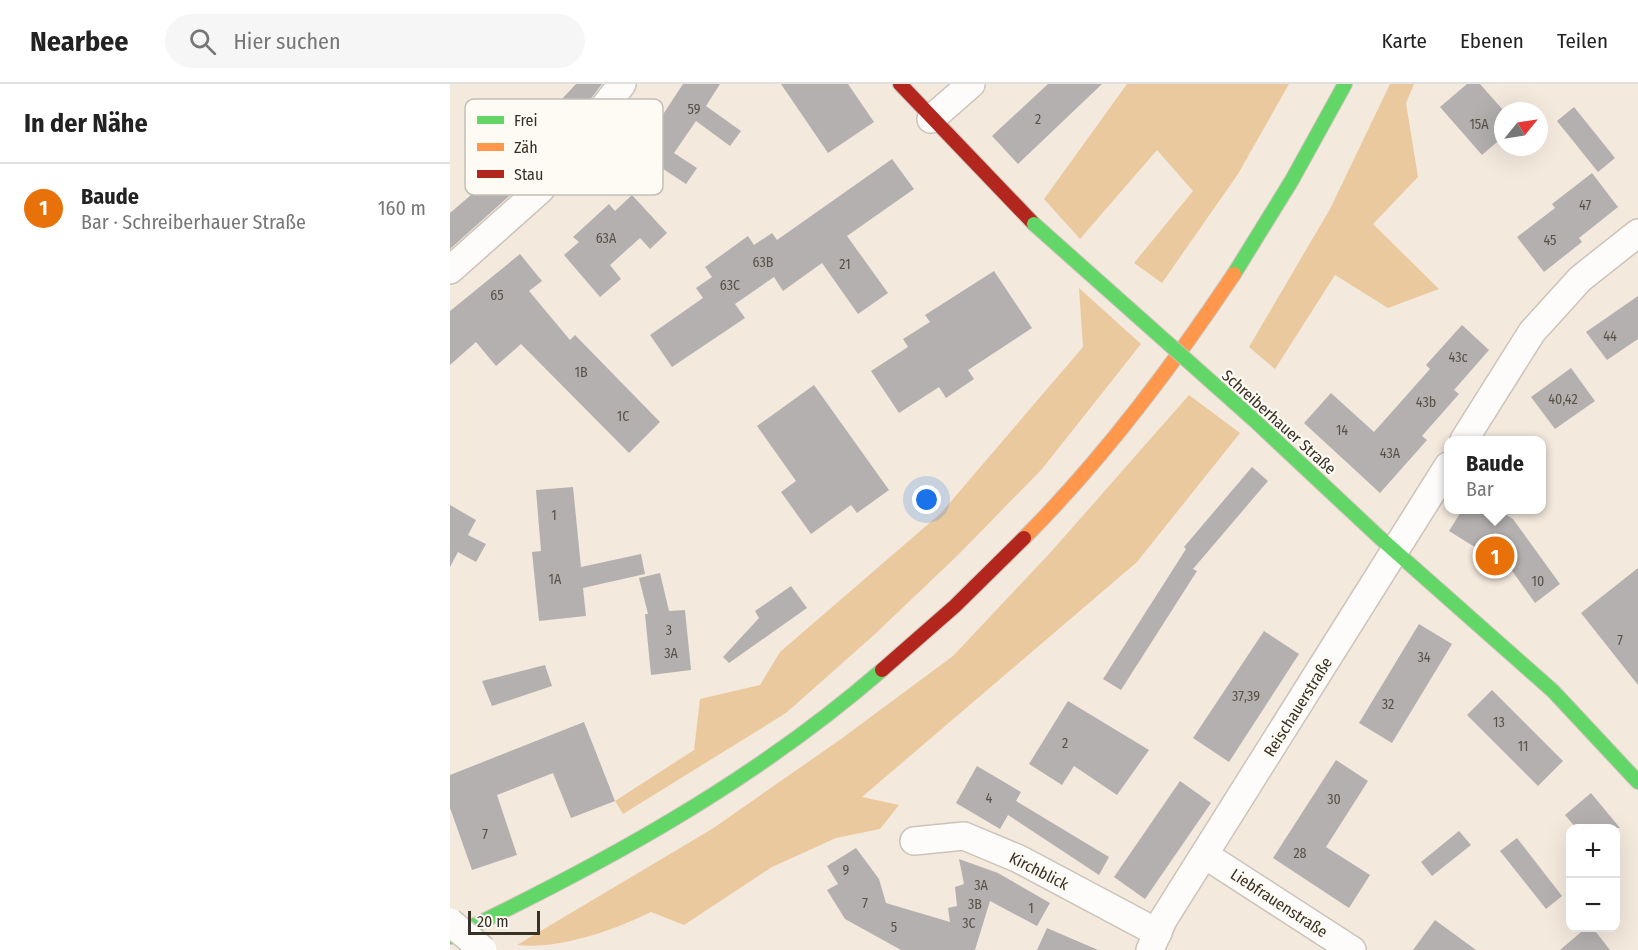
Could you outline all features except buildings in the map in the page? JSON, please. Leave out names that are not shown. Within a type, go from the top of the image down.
[{"type":"main road","name":"Schreiberhauer Straße","points":[[900,84],[1034,224],[1253,419],[1395,551],[1509,650],[1617,756],[1638,782]]},
{"type":"main road","points":[[450,938],[583,873],[704,801],[836,708],[964,597],[1035,527],[1076,482],[1112,440],[1193,334],[1267,222],[1345,84]]},
{"type":"street","points":[[610,99],[622,84]]},
{"type":"street","points":[[932,119],[971,84]]},
{"type":"street","points":[[450,270],[534,195]]},
{"type":"street","points":[[1467,436],[1532,332],[1580,279],[1638,233]]},
{"type":"street","name":"Reischauerstraße","points":[[1154,941],[1205,855],[1444,474]]},
{"type":"street","name":"Kirchblick","points":[[914,841],[964,836],[1019,860],[1154,941]]},
{"type":"street","name":"Liebfrauenstraße","points":[[1205,855],[1352,950]]},
{"type":"street","points":[[450,922],[483,950]]},
{"type":"shaded area","points":[[1127,84],[1289,84],[1238,174],[1162,283],[1134,263],[1193,191],[1157,150],[1080,239],[1044,199]]},
{"type":"shaded area","points":[[1390,84],[1414,84],[1406,103],[1418,177],[1373,224],[1439,289],[1388,308],[1335,275],[1275,369],[1249,347],[1330,209]]},
{"type":"shaded area","points":[[1079,288],[1141,344],[1042,469],[959,554],[874,635],[786,713],[623,814],[615,801],[694,750],[700,699],[760,685],[780,652],[941,513],[1083,347]]},
{"type":"shaded area","points":[[1189,395],[1240,433],[1137,562],[862,797],[899,805],[880,829],[836,838],[772,867],[684,925],[651,912],[604,932],[568,942],[533,946],[517,945],[712,829],[841,739],[953,656],[1050,553]]},
{"type":"traffic: fast","points":[[1234,274],[1292,180],[1345,84]]},
{"type":"traffic: fast","points":[[1034,224],[1253,419]]},
{"type":"traffic: fast","points":[[1253,419],[1379,537],[1553,691],[1638,782]]},
{"type":"traffic: fast","points":[[450,937],[564,880],[675,818],[782,749],[882,670]]},
{"type":"traffic: slow","points":[[1024,538],[1109,444],[1161,378],[1234,274]]},
{"type":"traffic: jam","points":[[900,84],[1034,224]]},
{"type":"traffic: jam","points":[[882,670],[955,606],[1024,538]]},
{"type":"place","name":"Baude","points":[[1495,556]]}]
